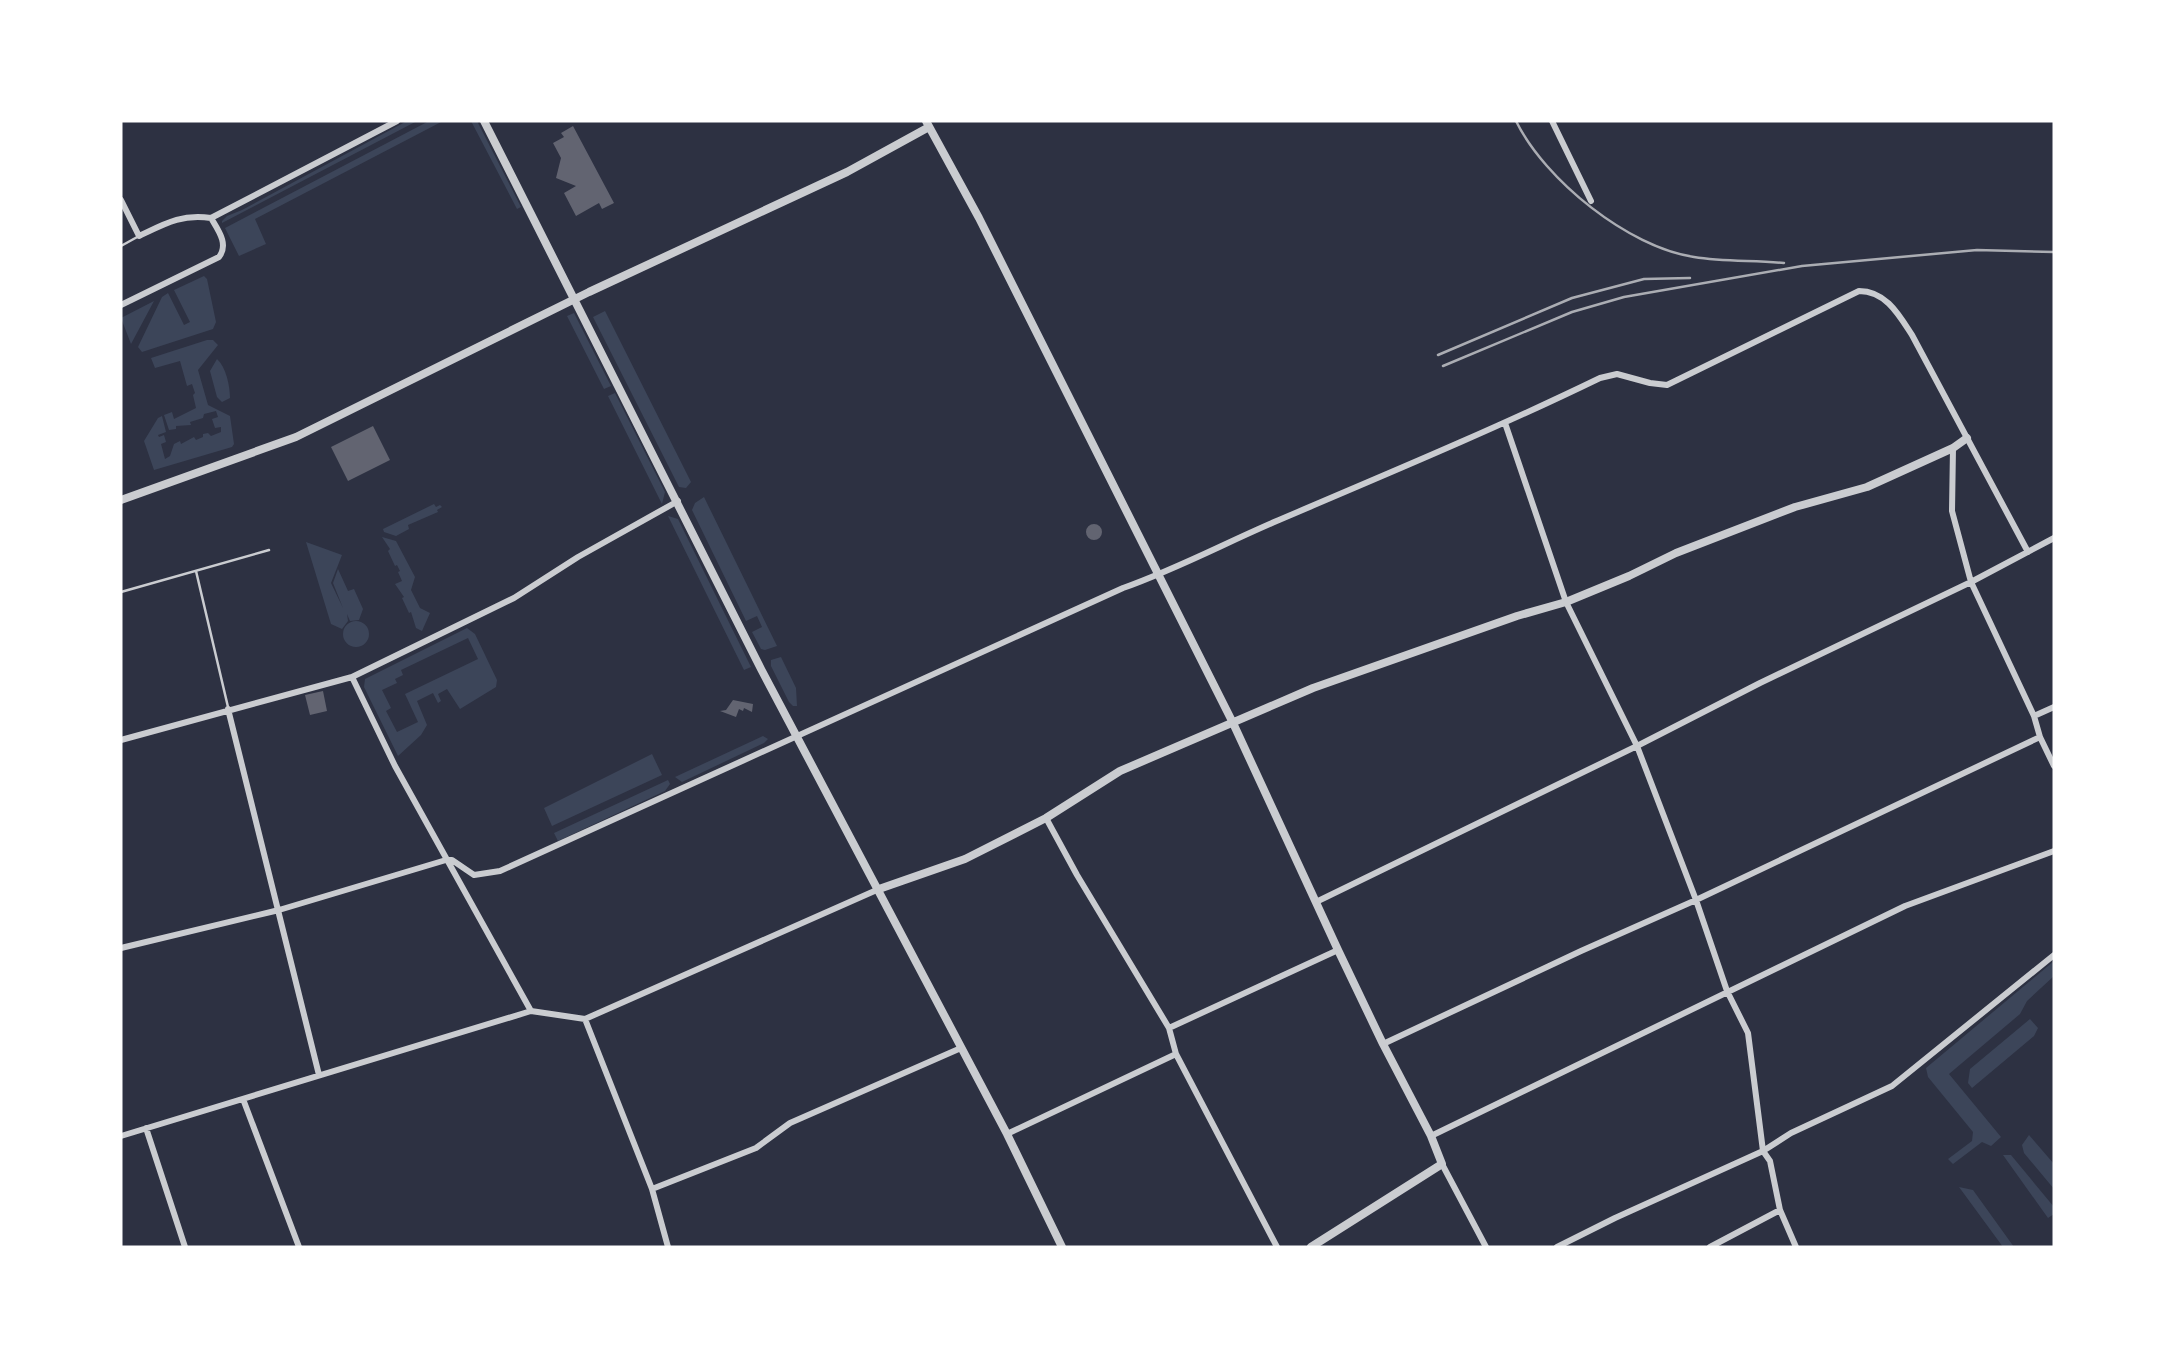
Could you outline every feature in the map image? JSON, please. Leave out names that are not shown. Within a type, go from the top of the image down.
[{"type":"street","points":[[121,200],[139,236],[173,219],[193,215],[211,218],[397,121]]},
{"type":"street","points":[[484,121],[796,735],[1007,1134],[1062,1247]]},
{"type":"street","points":[[1552,121],[1591,201]]},
{"type":"street","points":[[121,500],[296,437],[575,300],[847,172],[928,124],[992,243],[1233,723],[1383,1044],[1486,1247]]},
{"type":"street","points":[[121,305],[219,257],[224,245],[211,218]]},
{"type":"street","points":[[121,948],[279,910],[446,860],[452,860],[474,875],[500,871],[796,735],[1124,588],[1158,576],[1258,529],[1505,423],[1600,378],[1617,374],[1667,385],[1859,291],[1875,293],[1898,313],[2028,552]]},
{"type":"street","points":[[1505,423],[1566,602],[1637,746],[1696,900],[1727,991],[1748,1033],[1763,1151],[1770,1161],[1780,1210],[1796,1247]]},
{"type":"street","points":[[121,1136],[531,1011],[585,1019],[879,889],[965,859],[1046,818],[1120,771],[1313,688],[1517,616],[1566,602],[1676,553],[1795,507],[1867,486],[1953,448],[1967,438]]},
{"type":"street","points":[[1953,448],[1952,511],[1971,582],[2034,716],[2040,737],[2054,766]]},
{"type":"street","points":[[121,740],[352,677],[514,598],[578,557],[678,501]]},
{"type":"street","points":[[1316,902],[1971,582],[2054,538]]},
{"type":"street","points":[[352,677],[395,766],[531,1011]]},
{"type":"street","points":[[2034,716],[2054,707]]},
{"type":"street","points":[[228,709],[319,1075]]},
{"type":"street","points":[[1383,1044],[2040,737]]},
{"type":"street","points":[[1046,818],[1169,1028],[1176,1054],[1277,1247]]},
{"type":"street","points":[[1431,1136],[1905,906],[2054,851]]},
{"type":"street","points":[[1169,1028],[1338,950]]},
{"type":"street","points":[[1557,1247],[1763,1151],[1791,1133],[1892,1086],[2054,955]]},
{"type":"street","points":[[585,1019],[652,1189],[668,1247]]},
{"type":"street","points":[[652,1189],[756,1148],[790,1123],[961,1048]]},
{"type":"street","points":[[1007,1134],[1176,1054]]},
{"type":"street","points":[[243,1099],[299,1247]]},
{"type":"street","points":[[146,1128],[185,1247]]},
{"type":"street","points":[[1311,1247],[1443,1164]]},
{"type":"street","points":[[1710,1247],[1780,1210]]},
{"type":"lane","points":[[121,246],[139,236]]},
{"type":"lane","points":[[121,592],[269,550]]},
{"type":"lane","points":[[196,571],[228,709]]},
{"type":"shaded area","points":[[407,121],[417,121],[222,223],[227,216]]},
{"type":"shaded area","points":[[429,121],[443,121],[255,219],[266,244],[239,256],[225,228]]},
{"type":"shaded area","points":[[471,121],[477,121],[521,207],[517,209]]},
{"type":"shaded area","points":[[204,276],[207,279],[216,322],[213,329],[142,352],[138,347],[162,297],[168,293],[184,325],[190,322],[174,290]]},
{"type":"shaded area","points":[[154,301],[131,344],[121,318]]},
{"type":"shaded area","points":[[605,311],[691,482],[686,488],[679,487],[593,317]]},
{"type":"shaded area","points":[[574,313],[611,386],[604,389],[567,316]]},
{"type":"shaded area","points":[[213,340],[218,345],[198,370],[208,405],[230,416],[234,444],[232,447],[154,470],[144,441],[158,418],[162,416],[166,432],[158,435],[164,435],[166,442],[161,444],[165,459],[170,456],[174,444],[180,441],[181,444],[194,437],[196,440],[203,437],[203,434],[208,433],[211,436],[221,432],[221,427],[215,428],[212,419],[218,417],[216,411],[204,414],[203,418],[190,422],[191,425],[176,426],[176,429],[169,430],[164,415],[172,412],[174,419],[196,408],[193,395],[195,393],[192,384],[187,386],[180,361],[155,368],[151,358]]},
{"type":"shaded area","points":[[217,359],[225,372],[229,388],[230,398],[222,402],[217,397],[210,371]]},
{"type":"shaded area","points":[[615,393],[665,492],[662,504],[608,396]]},
{"type":"shaded area","points":[[704,497],[777,646],[761,649],[752,632],[762,627],[757,616],[746,621],[692,510],[695,503]]},
{"type":"shaded area","points":[[434,504],[436,507],[442,507],[438,512],[408,525],[409,529],[396,536],[384,532],[383,529]]},
{"type":"shaded area","points":[[668,516],[678,519],[751,667],[744,670]]},
{"type":"shaded area","points":[[382,537],[396,541],[415,577],[411,590],[420,608],[430,613],[422,631],[416,628],[411,612],[409,613],[402,598],[404,597],[395,584],[402,581],[398,572],[400,571]]},
{"type":"shaded area","points":[[306,542],[342,555],[331,583],[343,608],[333,583],[338,569],[348,591],[354,589],[363,609],[359,620],[350,621],[347,614],[348,621],[342,629],[331,624]]},
{"type":"shaded area","points":[[356,621],[365,625],[369,634],[365,643],[356,647],[347,643],[343,634],[347,625]]},
{"type":"shaded area","points":[[467,628],[475,634],[497,680],[496,687],[460,709],[447,689],[438,694],[441,701],[438,703],[433,693],[417,701],[427,725],[421,735],[398,756],[364,687],[365,679]],"holes":[[[468,638],[478,659],[405,694],[418,722],[397,732],[386,711],[391,708],[382,690],[397,683],[395,679],[403,675],[401,670]]]},
{"type":"shaded area","points":[[781,657],[796,688],[797,706],[789,702],[771,666],[771,660]]},
{"type":"shaded area","points":[[763,736],[768,739],[764,743],[682,782],[675,777]]},
{"type":"shaded area","points":[[652,754],[662,775],[552,826],[544,808]]},
{"type":"shaded area","points":[[668,780],[670,784],[665,791],[558,841],[554,833]]},
{"type":"shaded area","points":[[2054,961],[2054,976],[2027,1001],[2020,1014],[1949,1074],[2001,1137],[1991,1146],[1982,1142],[1953,1164],[1948,1159],[1972,1141],[1973,1132],[1928,1077],[1926,1068]]},
{"type":"shaded area","points":[[2030,1019],[2038,1028],[2034,1036],[1972,1088],[1968,1083],[1970,1069]]},
{"type":"shaded area","points":[[2029,1135],[2054,1164],[2054,1189],[2024,1153],[2022,1145]]},
{"type":"shaded area","points":[[2003,1155],[2011,1155],[2054,1207],[2054,1214],[2048,1218]]},
{"type":"shaded area","points":[[1959,1187],[1973,1190],[2014,1247],[2003,1247]]},
{"type":"building","points":[[573,126],[614,203],[602,209],[599,203],[576,216],[564,193],[576,186],[556,178],[561,158],[553,143],[564,137],[561,133]]},
{"type":"building","points":[[373,426],[390,460],[348,481],[331,447]]},
{"type":"building","points":[[1094,524],[1102,532],[1094,540],[1086,532]]},
{"type":"building","points":[[323,691],[327,711],[310,715],[305,695]]},
{"type":"building","points":[[733,700],[753,704],[752,712],[739,709],[736,717],[720,711],[726,710]]},
{"type":"railway","points":[[1516,121],[1547,166],[1568,187],[1616,225],[1642,240],[1694,257],[1784,263]]},
{"type":"railway","points":[[1443,366],[1572,312],[1624,297],[1802,266],[1977,250],[2054,252]]},
{"type":"railway","points":[[1438,355],[1572,298],[1644,279],[1690,278]]}]
